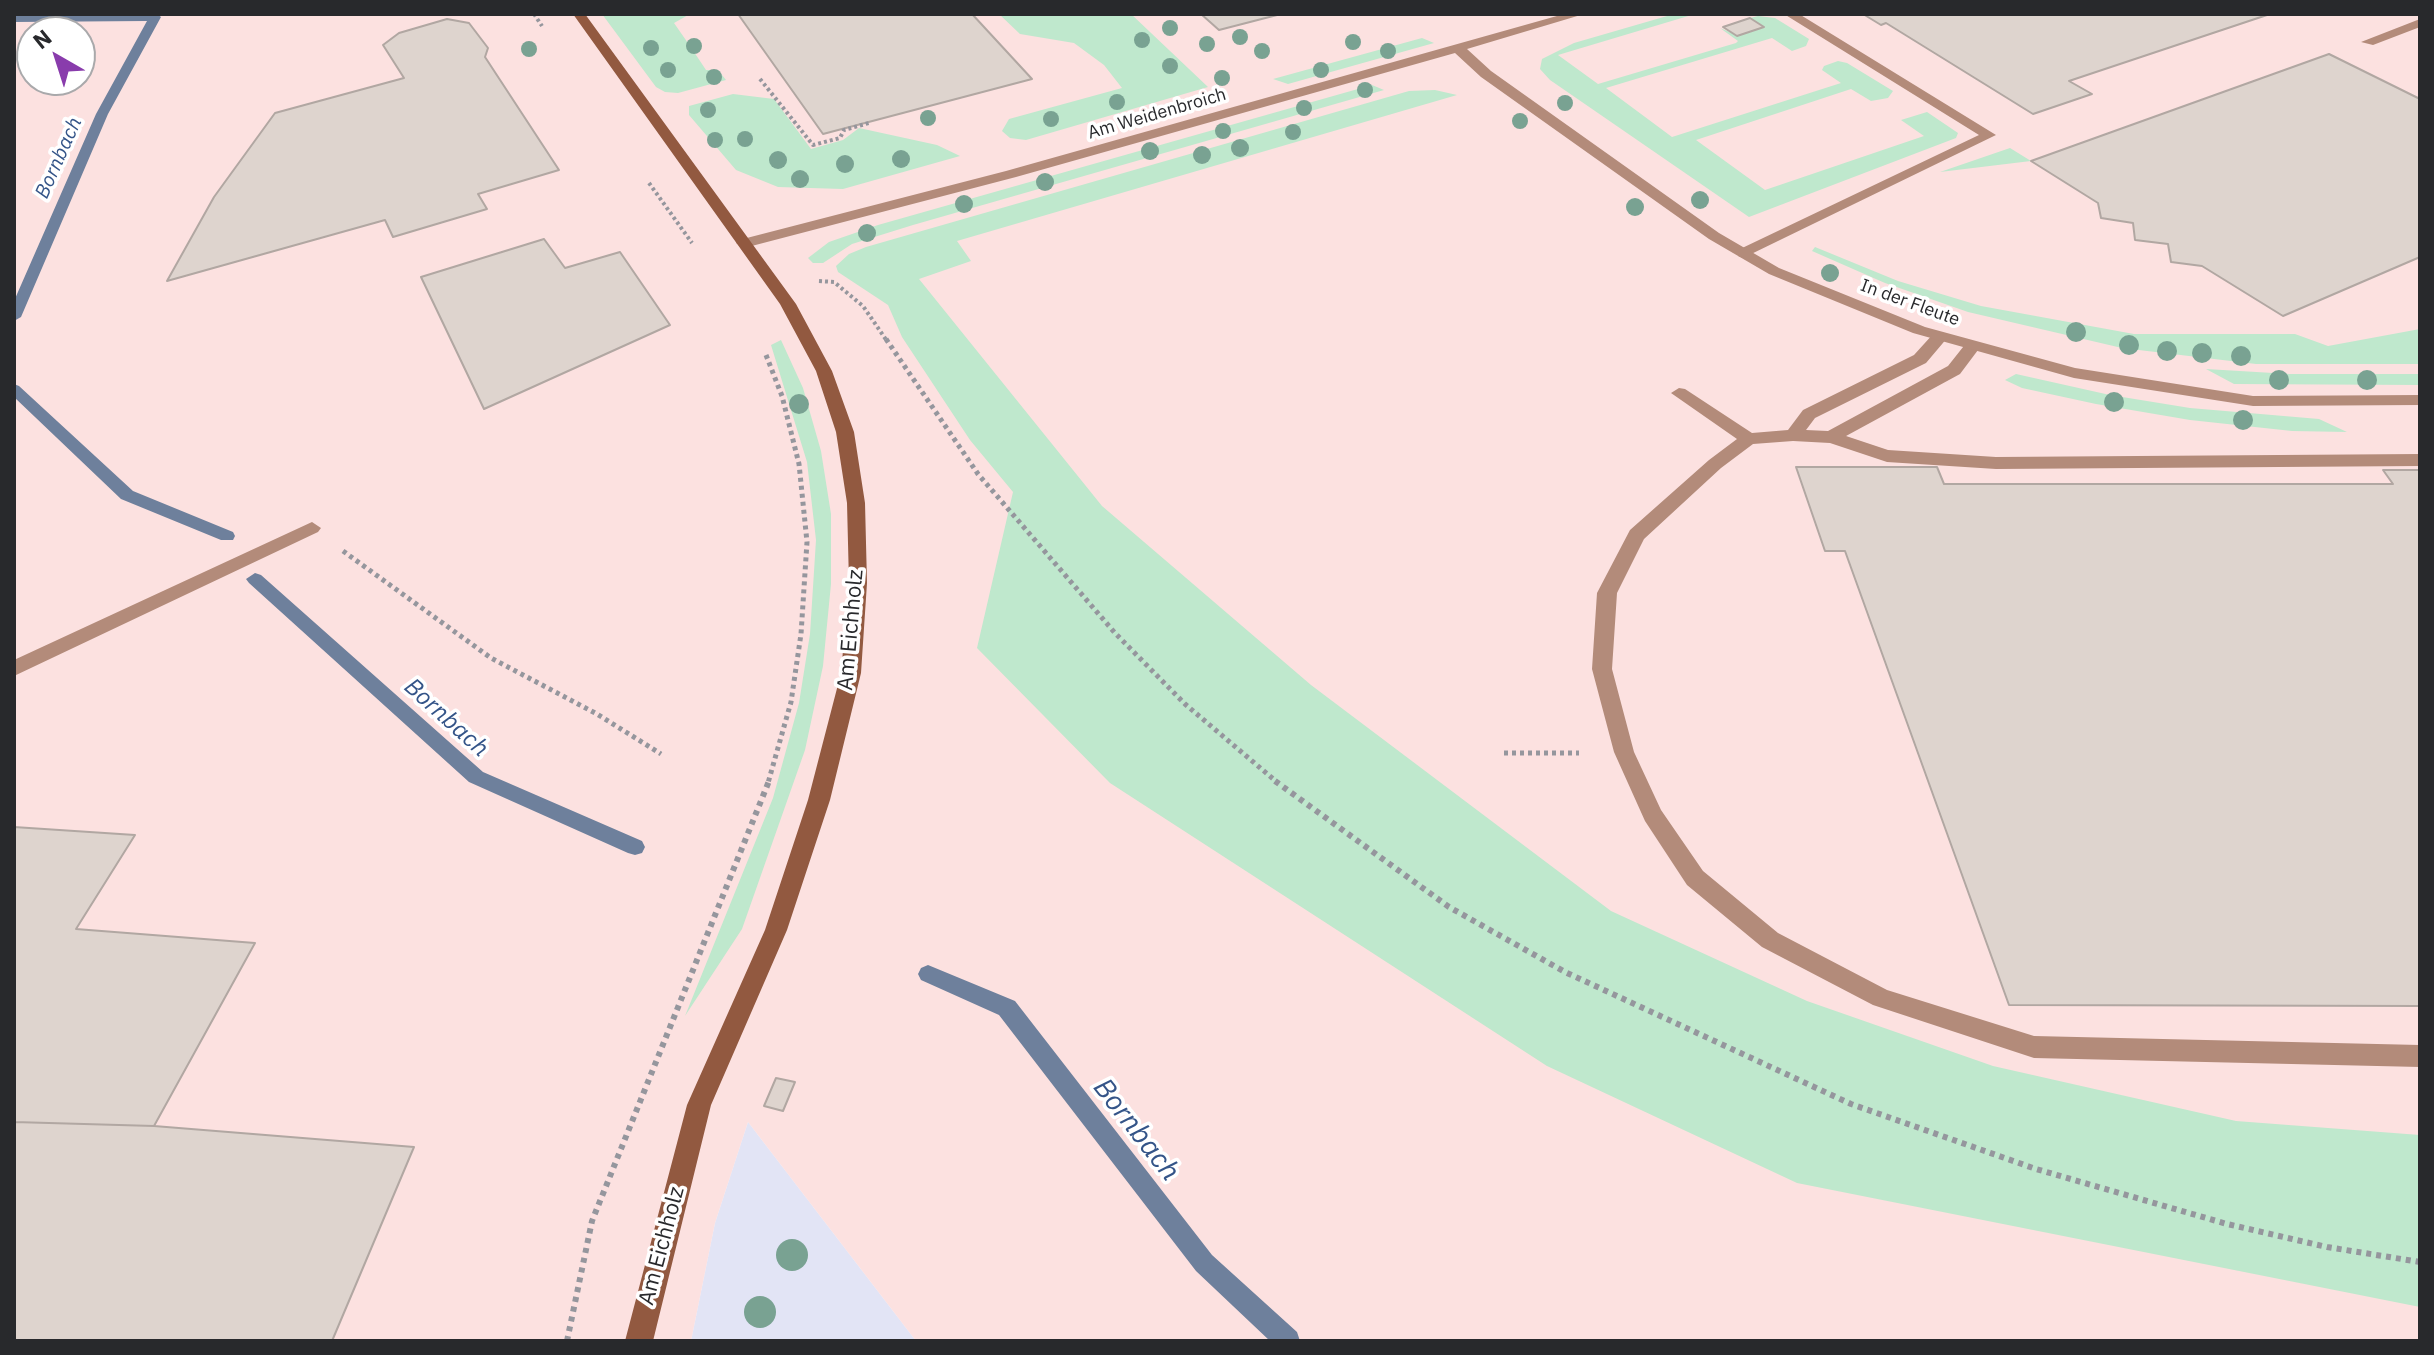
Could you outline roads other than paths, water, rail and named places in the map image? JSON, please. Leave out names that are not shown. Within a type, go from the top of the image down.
[{"type":"main road","name":"Am Eichholz","points":[[579,14],[772,280],[824,371],[845,432],[856,503],[858,583],[851,673],[819,800],[776,930],[699,1105],[639,1341]]},
{"type":"street","name":"Am Weidenbroich","points":[[744,243],[864,214],[1578,14]]},
{"type":"street","points":[[1743,253],[1989,135],[1790,14]]},
{"type":"street","points":[[2368,42],[2420,23]]},
{"type":"street","name":"In der Fleute","points":[[1458,48],[1486,74],[1714,236],[1826,293],[1940,337],[2074,373],[2253,401],[2420,400]]},
{"type":"street","points":[[1793,435],[1809,414],[1920,359],[1940,337]]},
{"type":"street","points":[[1831,437],[1954,370],[1973,346]]},
{"type":"street","points":[[1679,393],[1749,439]]},
{"type":"street","points":[[2420,460],[1996,463],[1887,456],[1831,437],[1793,435],[1749,439],[1715,464],[1637,535],[1607,593],[1602,669],[1624,752],[1653,815],[1695,878],[1770,940],[1881,998],[2034,1047],[2420,1056]]},
{"type":"street","points":[[14,669],[312,528]]},
{"type":"waterway","name":"Bornbach","points":[[14,19],[155,17],[102,114],[14,317]]},
{"type":"waterway","name":"Bornbach","points":[[14,389],[127,495],[227,536]]},
{"type":"waterway","name":"Bornbach","points":[[255,579],[476,777],[635,847]]},
{"type":"waterway","name":"Bornbach","points":[[928,974],[1007,1008],[1204,1263],[1288,1341]]}]
